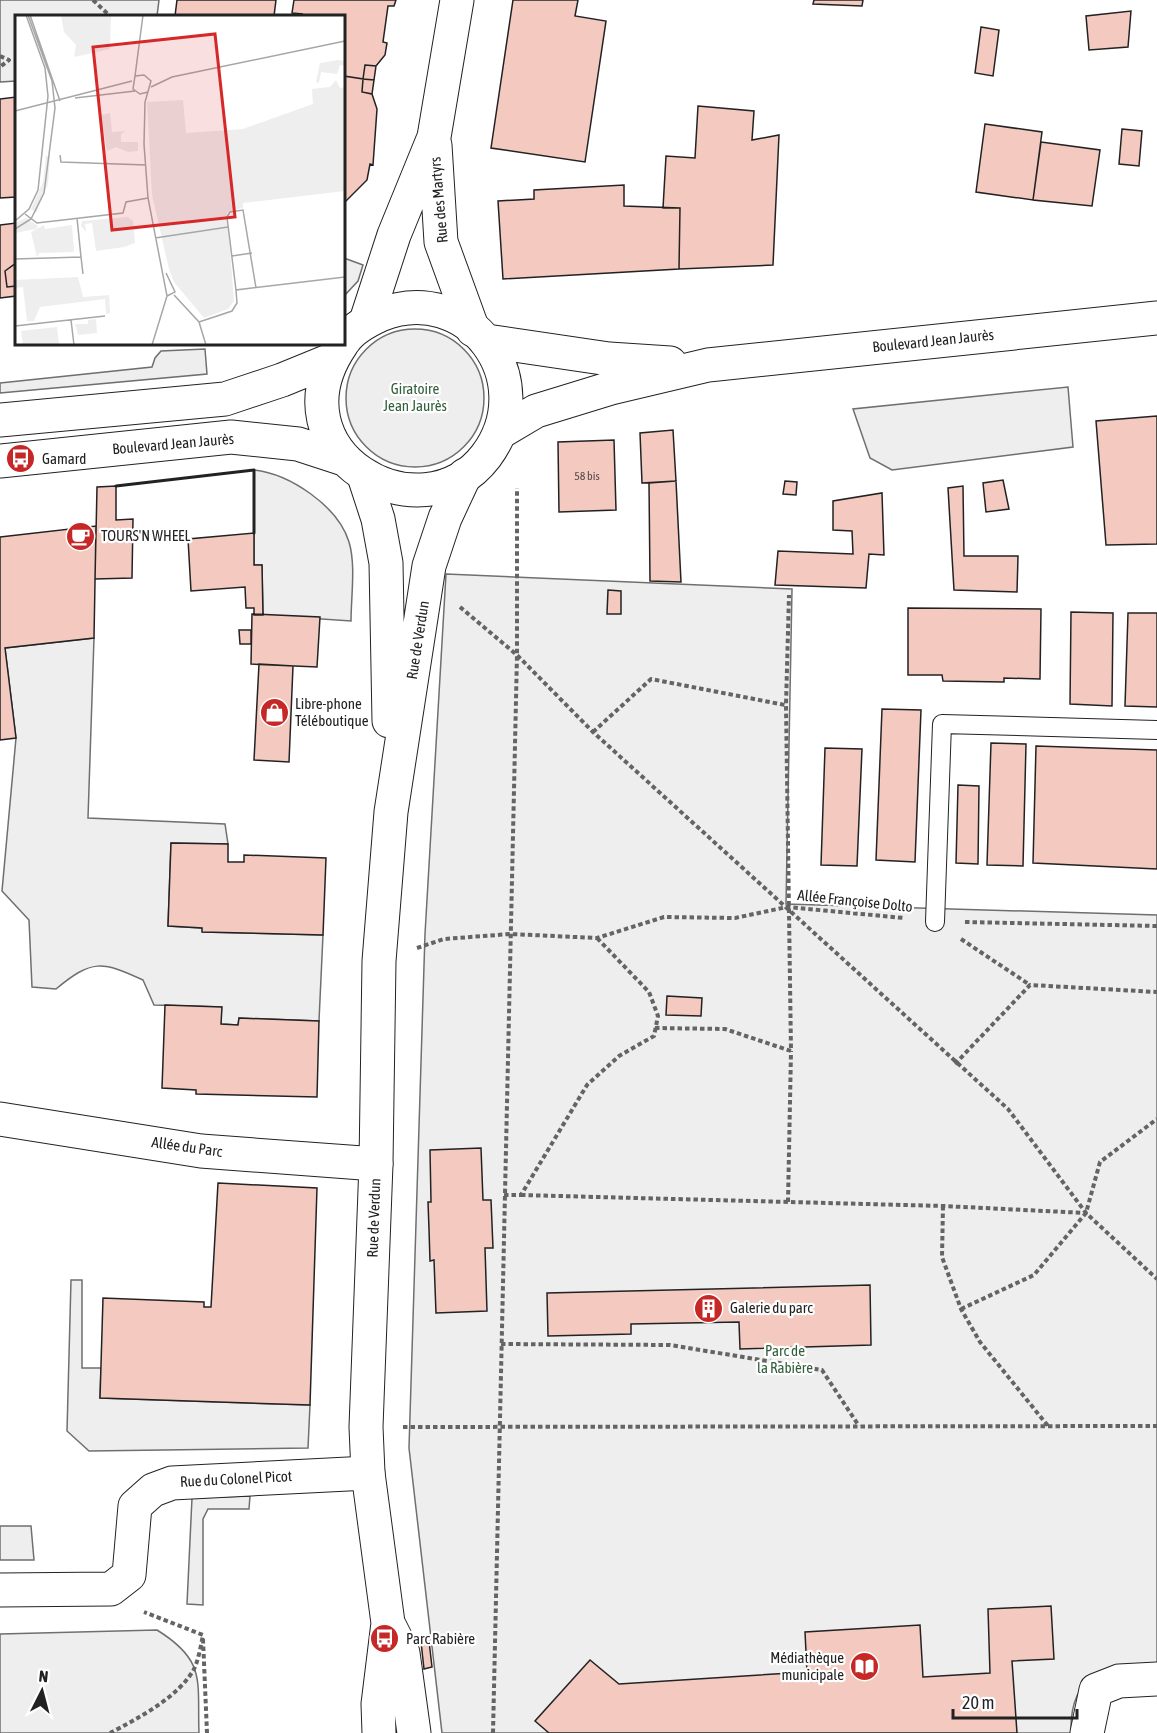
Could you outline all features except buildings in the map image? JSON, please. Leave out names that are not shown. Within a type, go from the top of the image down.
[{"type":"main road","name":"Rue des Martyrs","points":[[346,341],[394,235],[434,137],[458,0]]},
{"type":"main road","name":"Rue des Martyrs","points":[[434,137],[441,242],[480,336]]},
{"type":"main road","points":[[344,345],[323,385],[321,413],[328,438],[354,468],[388,486],[414,491],[441,486],[465,474],[485,456],[499,433],[506,408],[506,382],[499,360],[480,336],[447,312],[418,306],[392,311],[346,341]]},
{"type":"main road","name":"Boulevard Jean Jaurès","points":[[499,433],[536,411],[611,388],[708,365],[1157,318]]},
{"type":"main road","name":"Boulevard Jean Jaurès","points":[[480,336],[609,359],[708,365]]},
{"type":"main road","points":[[0,420],[225,399],[282,380],[339,345]]},
{"type":"main road","name":"Boulevard Jean Jaurès","points":[[0,461],[231,437],[298,444],[354,468]]},
{"type":"main road","name":"Rue de Verdun","points":[[354,468],[378,519],[386,563],[391,812]]},
{"type":"main road","name":"Rue de Verdun","points":[[379,1733],[378,1704],[388,1623],[368,1473],[366,1427],[376,1164],[379,961],[391,812],[429,566],[445,518],[465,474]]},
{"type":"main road","name":"Allée du Parc","points":[[0,1119],[201,1151],[376,1164]]},
{"type":"main road","name":"Rue du Colonel Picot","points":[[129,1575],[135,1506],[153,1490],[172,1483],[368,1473]]},
{"type":"main road","points":[[0,1590],[111,1589],[129,1575]]},
{"type":"main road","name":"Rue de Verdun","points":[[388,1623],[403,1653],[414,1733]]},
{"type":"main road","points":[[1087,1733],[1096,1690],[1119,1681],[1157,1679]]},
{"type":"lane","points":[[935,922],[942,724],[1157,730]]},
{"type":"path","points":[[93,0],[109,15]]},
{"type":"path","points":[[0,56],[9,60],[0,67]]},
{"type":"path","points":[[493,1733],[517,655],[517,488]]},
{"type":"path","points":[[789,595],[786,705],[791,1052],[789,1202]]},
{"type":"path","points":[[451,600],[517,655],[593,732],[788,907],[955,1064],[1008,1109],[1086,1213],[1157,1279]]},
{"type":"path","points":[[593,732],[651,679],[786,705]]},
{"type":"path","name":"Allée Françoise Dolto","points":[[379,961],[444,939],[510,934],[597,938],[664,917],[735,918],[788,907],[935,922],[1157,926]]},
{"type":"path","points":[[935,922],[1030,985],[1157,992]]},
{"type":"path","points":[[521,1195],[587,1086],[619,1056],[654,1036],[658,1016],[649,992],[597,938]]},
{"type":"path","points":[[955,1064],[1030,985]]},
{"type":"path","points":[[655,1028],[725,1029],[791,1052]]},
{"type":"path","points":[[961,1309],[1034,1275],[1086,1213],[1100,1162],[1157,1119]]},
{"type":"path","points":[[504,1195],[943,1206],[1086,1213]]},
{"type":"path","points":[[943,1206],[942,1257],[961,1309],[980,1342],[1049,1426]]},
{"type":"path","points":[[501,1344],[670,1346],[822,1370],[860,1426]]},
{"type":"path","points":[[366,1427],[1157,1426]]},
{"type":"path","points":[[129,1575],[143,1611],[203,1635]]},
{"type":"path","points":[[110,1733],[140,1718],[172,1694],[194,1668],[203,1635]]},
{"type":"path","points":[[203,1635],[207,1733]]},
{"type":"green space","points":[[0,0],[159,0],[157,15],[15,15],[15,81],[0,82]]},
{"type":"green space","points":[[345,258],[363,265],[358,281],[345,295]]},
{"type":"green space","name":"Giratoire Jean Jaurès","points":[[415,329],[441,335],[464,349],[478,372],[484,398],[478,424],[464,447],[441,461],[415,467],[389,461],[366,447],[352,424],[346,398],[352,372],[366,349],[389,335]]},
{"type":"green space","points":[[205,349],[207,374],[0,393],[0,383],[152,367],[161,351]]},
{"type":"green space","points":[[1068,387],[1073,447],[892,470],[870,458],[853,409]]},
{"type":"green space","points":[[254,470],[297,485],[324,504],[335,516],[349,542],[351,551],[353,581],[351,621],[263,615],[262,565],[254,565]]},
{"type":"green space","name":"Parc de la Rabière","points":[[446,574],[792,589],[786,904],[1157,915],[1157,1663],[1122,1666],[1094,1676],[1076,1697],[1071,1733],[442,1733],[409,1448],[425,934]]},
{"type":"green space","points":[[94,638],[88,818],[225,824],[228,844],[171,843],[168,926],[202,928],[203,932],[323,935],[319,1021],[239,1018],[238,1025],[221,1024],[221,1007],[154,1005],[143,980],[107,967],[98,966],[79,972],[56,989],[32,987],[29,920],[2,891],[16,738],[5,648]]},
{"type":"green space","points":[[71,1280],[82,1280],[82,1368],[101,1368],[100,1398],[310,1405],[308,1448],[89,1451],[67,1431]]},
{"type":"green space","points":[[250,1496],[249,1509],[208,1509],[203,1519],[203,1605],[187,1604],[192,1498]]},
{"type":"green space","points":[[0,1526],[31,1526],[34,1560],[0,1560]]},
{"type":"green space","points":[[157,1630],[173,1641],[192,1663],[198,1686],[199,1733],[0,1733],[0,1634]]},
{"type":"wall","points":[[116,486],[254,470],[254,533]]},
{"type":"place","name":"Gamard","points":[[21,459]]},
{"type":"place","name":"TOURS'N WHEEL","points":[[80,536]]},
{"type":"place","name":"Libre-phone Téléboutique","points":[[274,713]]},
{"type":"place","name":"Galerie du parc","points":[[709,1308]]},
{"type":"place","name":"Parc Rabière","points":[[385,1639]]},
{"type":"place","name":"Médiathèque municipale","points":[[865,1667]]}]
